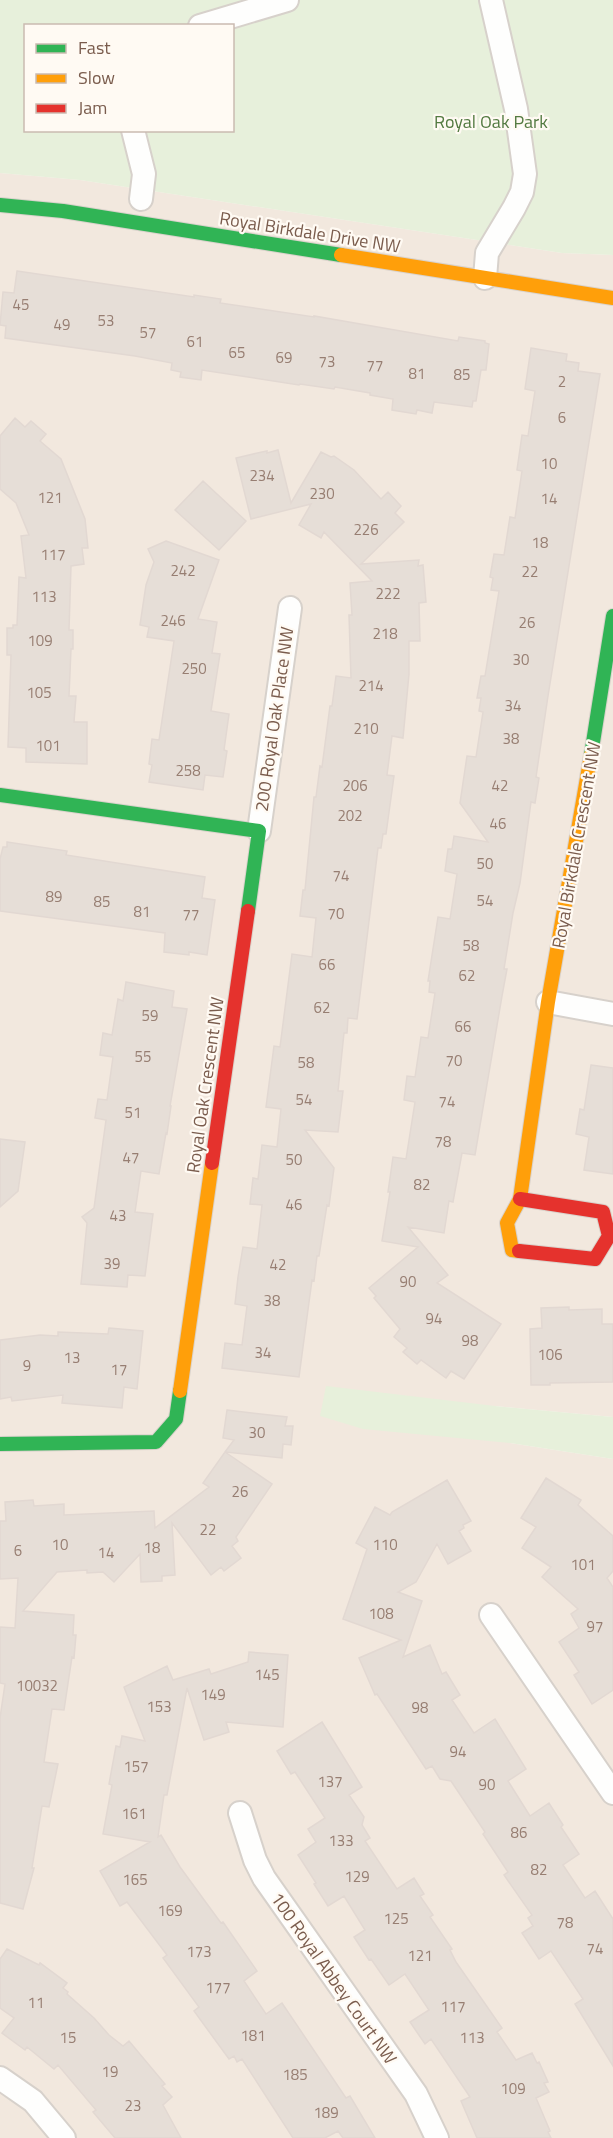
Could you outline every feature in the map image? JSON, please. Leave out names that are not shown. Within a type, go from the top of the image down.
[{"type":"street","points":[[207,24],[287,0]]},
{"type":"street","points":[[485,278],[487,253],[522,192],[525,174],[516,109],[491,0]]},
{"type":"street","points":[[134,132],[144,174],[141,199]]},
{"type":"street","name":"Royal Birkdale Drive NW","points":[[0,205],[63,211],[613,298]]},
{"type":"street","name":"200 Royal Oak Place NW","points":[[259,831],[290,608]]},
{"type":"street","name":"Royal Birkdale Crescent NW","points":[[520,1199],[603,1212],[609,1236],[595,1259],[512,1250],[507,1223],[520,1199],[548,1002],[604,742],[613,616]]},
{"type":"street","points":[[0,795],[259,831]]},
{"type":"street","name":"Royal Oak Crescent NW","points":[[0,1444],[156,1442],[176,1419],[259,831]]},
{"type":"street","points":[[548,1002],[613,1014]]},
{"type":"street","points":[[490,1615],[613,1793]]},
{"type":"street","name":"100 Royal Abbey Court NW","points":[[240,1813],[255,1860],[264,1878],[416,2094],[437,2138]]},
{"type":"street","points":[[0,2078],[33,2101],[64,2138]]},
{"type":"shaded area","points":[[0,173],[80,180],[562,253],[613,255],[613,1417],[495,1406],[510,1443],[613,1459],[613,2138],[0,2138]]},
{"type":"green space","name":"Royal Oak Park","points":[[0,0],[613,0],[613,255],[562,253],[80,180],[0,173]]},
{"type":"green space","points":[[326,1386],[613,1417],[613,1459],[510,1443],[363,1429],[320,1416]]},
{"type":"building","points":[[17,271],[221,299],[220,303],[314,316],[458,341],[459,337],[485,341],[489,344],[486,370],[481,370],[476,401],[473,401],[472,407],[434,402],[432,413],[417,410],[416,414],[392,410],[393,399],[335,387],[334,389],[299,385],[202,370],[201,380],[180,377],[181,372],[171,370],[172,363],[5,338],[6,326],[0,325],[3,292],[14,293]]},
{"type":"building","points":[[531,348],[567,354],[566,361],[579,363],[578,371],[600,374],[548,696],[536,777],[539,778],[535,803],[531,802],[520,883],[504,969],[507,969],[475,1155],[462,1153],[453,1202],[449,1201],[444,1233],[408,1227],[448,1275],[437,1283],[501,1324],[464,1379],[451,1371],[446,1378],[421,1360],[417,1364],[403,1352],[407,1348],[394,1337],[400,1329],[374,1298],[376,1296],[369,1288],[418,1247],[382,1241],[393,1157],[406,1159],[415,1102],[404,1100],[407,1076],[415,1077],[421,1037],[428,1038],[435,993],[429,992],[430,981],[428,981],[438,917],[450,919],[457,874],[445,871],[448,849],[452,849],[454,836],[488,842],[460,803],[467,756],[476,757],[483,712],[479,711],[481,698],[477,698],[481,676],[485,676],[499,591],[491,590],[493,578],[490,577],[494,554],[504,555],[510,517],[515,518],[522,471],[517,470],[522,435],[528,436],[535,391],[525,389]]},
{"type":"building","points":[[15,418],[25,427],[31,421],[46,434],[40,441],[61,459],[85,519],[88,548],[82,548],[84,564],[71,566],[69,630],[73,630],[73,649],[71,649],[69,696],[76,696],[74,722],[87,722],[87,764],[26,762],[26,748],[8,747],[11,655],[7,655],[7,628],[17,625],[19,577],[26,578],[21,536],[29,535],[16,503],[0,489],[0,436]]},
{"type":"building","points":[[278,450],[291,503],[321,452],[331,457],[334,456],[354,470],[381,499],[388,492],[401,506],[395,513],[404,522],[361,564],[419,560],[418,566],[423,565],[426,602],[419,603],[420,641],[409,641],[409,674],[403,738],[392,736],[387,775],[394,776],[386,834],[383,834],[381,848],[378,848],[357,1019],[348,1018],[347,1033],[344,1033],[338,1091],[343,1091],[338,1132],[305,1130],[334,1168],[329,1206],[327,1205],[314,1281],[312,1280],[299,1377],[222,1368],[225,1343],[242,1345],[247,1306],[235,1304],[238,1277],[243,1247],[257,1249],[262,1205],[250,1204],[253,1178],[258,1179],[262,1145],[277,1147],[281,1109],[266,1107],[274,1046],[280,1047],[292,954],[312,957],[316,918],[300,916],[303,890],[305,890],[314,797],[316,797],[320,766],[322,767],[336,676],[351,678],[350,583],[372,581],[324,532],[321,538],[299,525],[311,504],[251,519],[236,458]]},
{"type":"building","points":[[203,481],[246,521],[219,550],[175,510]]},
{"type":"building","points":[[166,541],[219,560],[198,619],[217,622],[212,653],[220,654],[211,711],[229,714],[224,750],[227,751],[223,777],[205,775],[203,790],[149,782],[152,765],[149,764],[152,739],[159,740],[174,641],[147,637],[149,627],[140,625],[146,585],[154,562],[148,549]]},
{"type":"building","points":[[7,842],[67,851],[66,855],[205,877],[202,898],[215,900],[207,955],[164,952],[165,933],[0,911],[0,859],[3,847],[7,847]]},
{"type":"building","points":[[126,982],[174,991],[172,1007],[187,1009],[159,1174],[141,1171],[135,1212],[153,1214],[145,1276],[128,1275],[127,1287],[81,1284],[87,1223],[82,1217],[94,1208],[106,1120],[95,1118],[98,1099],[107,1100],[113,1057],[100,1055],[103,1033],[112,1035],[118,999],[123,1001]]},
{"type":"building","points":[[591,1065],[613,1068],[613,1174],[584,1170],[589,1137],[576,1134],[580,1109],[584,1110]]},
{"type":"building","points":[[0,1139],[25,1142],[18,1191],[0,1207]]},
{"type":"building","points":[[569,1307],[569,1310],[602,1309],[602,1324],[613,1324],[613,1382],[531,1385],[530,1329],[542,1328],[541,1308]]},
{"type":"building","points":[[109,1328],[143,1331],[137,1389],[124,1387],[122,1408],[62,1403],[63,1395],[12,1401],[11,1397],[0,1399],[0,1340],[40,1335],[58,1336],[58,1332],[108,1334]]},
{"type":"building","points":[[227,1410],[287,1417],[285,1426],[293,1426],[291,1445],[283,1444],[282,1458],[225,1452],[234,1440],[223,1438]]},
{"type":"building","points":[[225,1452],[272,1484],[236,1537],[238,1541],[232,1546],[241,1558],[224,1571],[221,1567],[211,1575],[172,1523],[175,1575],[162,1576],[162,1581],[141,1582],[140,1554],[114,1582],[103,1572],[87,1573],[87,1570],[57,1572],[23,1611],[74,1615],[73,1635],[76,1635],[64,1710],[52,1709],[44,1762],[58,1764],[49,1807],[42,1806],[32,1868],[34,1868],[23,1909],[0,1903],[0,1718],[5,1684],[0,1683],[0,1627],[15,1628],[18,1578],[0,1579],[0,1521],[6,1521],[5,1502],[33,1500],[34,1506],[64,1504],[64,1515],[154,1511],[155,1528],[209,1487],[203,1483]]},
{"type":"building","points":[[546,1478],[581,1500],[578,1505],[613,1536],[613,1571],[607,1578],[613,1587],[613,1690],[592,1704],[574,1675],[579,1672],[559,1642],[579,1628],[571,1614],[578,1609],[542,1577],[551,1567],[522,1548],[536,1527],[521,1518]]},
{"type":"building","points":[[447,1480],[471,1521],[463,1525],[464,1528],[459,1531],[471,1551],[448,1564],[437,1544],[416,1582],[398,1592],[422,1601],[403,1657],[430,1645],[442,1674],[446,1672],[460,1695],[452,1700],[474,1733],[495,1719],[526,1769],[508,1781],[530,1816],[549,1803],[563,1825],[561,1827],[579,1854],[563,1865],[585,1898],[595,1891],[613,1919],[613,2066],[575,2004],[583,1999],[551,1951],[539,1959],[522,1933],[533,1926],[528,1918],[532,1915],[504,1875],[508,1872],[483,1834],[485,1832],[451,1781],[440,1779],[432,1766],[426,1769],[377,1694],[375,1695],[359,1658],[401,1640],[343,1619],[367,1549],[356,1543],[375,1507],[390,1515]]},
{"type":"building","points":[[249,1652],[288,1655],[283,1727],[226,1722],[229,1732],[204,1740],[187,1688],[167,1795],[164,1795],[158,1837],[161,1835],[180,1867],[221,1923],[223,1922],[257,1971],[244,1981],[266,2014],[282,2003],[346,2098],[350,2096],[375,2138],[343,2138],[338,2131],[325,2138],[293,2138],[242,2059],[237,2062],[234,2056],[229,2059],[194,2011],[199,2007],[163,1958],[167,1955],[127,1902],[120,1906],[100,1871],[150,1842],[103,1834],[116,1746],[120,1747],[122,1736],[145,1741],[124,1687],[167,1666],[173,1680],[209,1669],[211,1674],[248,1662]]},
{"type":"building","points":[[322,1722],[362,1787],[349,1795],[364,1817],[362,1825],[370,1838],[365,1841],[397,1889],[414,1878],[424,1894],[420,1896],[433,1915],[430,1917],[452,1949],[450,1950],[456,1962],[502,2028],[497,2032],[516,2060],[532,2053],[537,2063],[539,2062],[548,2082],[544,2083],[549,2092],[536,2098],[551,2138],[477,2138],[461,2101],[470,2097],[431,2039],[425,2044],[410,2022],[429,2010],[405,1974],[389,1985],[354,1937],[365,1930],[344,1896],[328,1906],[298,1855],[316,1842],[308,1829],[325,1818],[295,1772],[291,1774],[277,1751]]},
{"type":"building","points":[[7,1949],[39,1965],[40,1963],[67,1983],[63,1988],[68,1992],[67,1994],[109,2035],[123,2046],[129,2041],[165,2084],[162,2086],[172,2097],[163,2105],[181,2138],[115,2138],[93,2112],[96,2110],[58,2065],[54,2069],[27,2047],[25,2050],[2,2033],[14,2018],[0,2008],[0,1959]]},
{"type":"traffic: fast","points":[[0,205],[63,211],[341,255]]},
{"type":"traffic: fast","points":[[591,755],[613,616]]},
{"type":"traffic: fast","points":[[0,795],[259,831],[248,911]]},
{"type":"traffic: fast","points":[[0,1444],[156,1442],[176,1419],[180,1391]]},
{"type":"traffic: slow","points":[[341,255],[613,298]]},
{"type":"traffic: slow","points":[[519,1251],[512,1250],[507,1223],[520,1199],[548,1002],[591,755]]},
{"type":"traffic: slow","points":[[180,1391],[212,1163]]},
{"type":"traffic: jam","points":[[212,1163],[248,911]]},
{"type":"traffic: jam","points":[[519,1251],[595,1259],[609,1236],[603,1212],[520,1199]]}]
